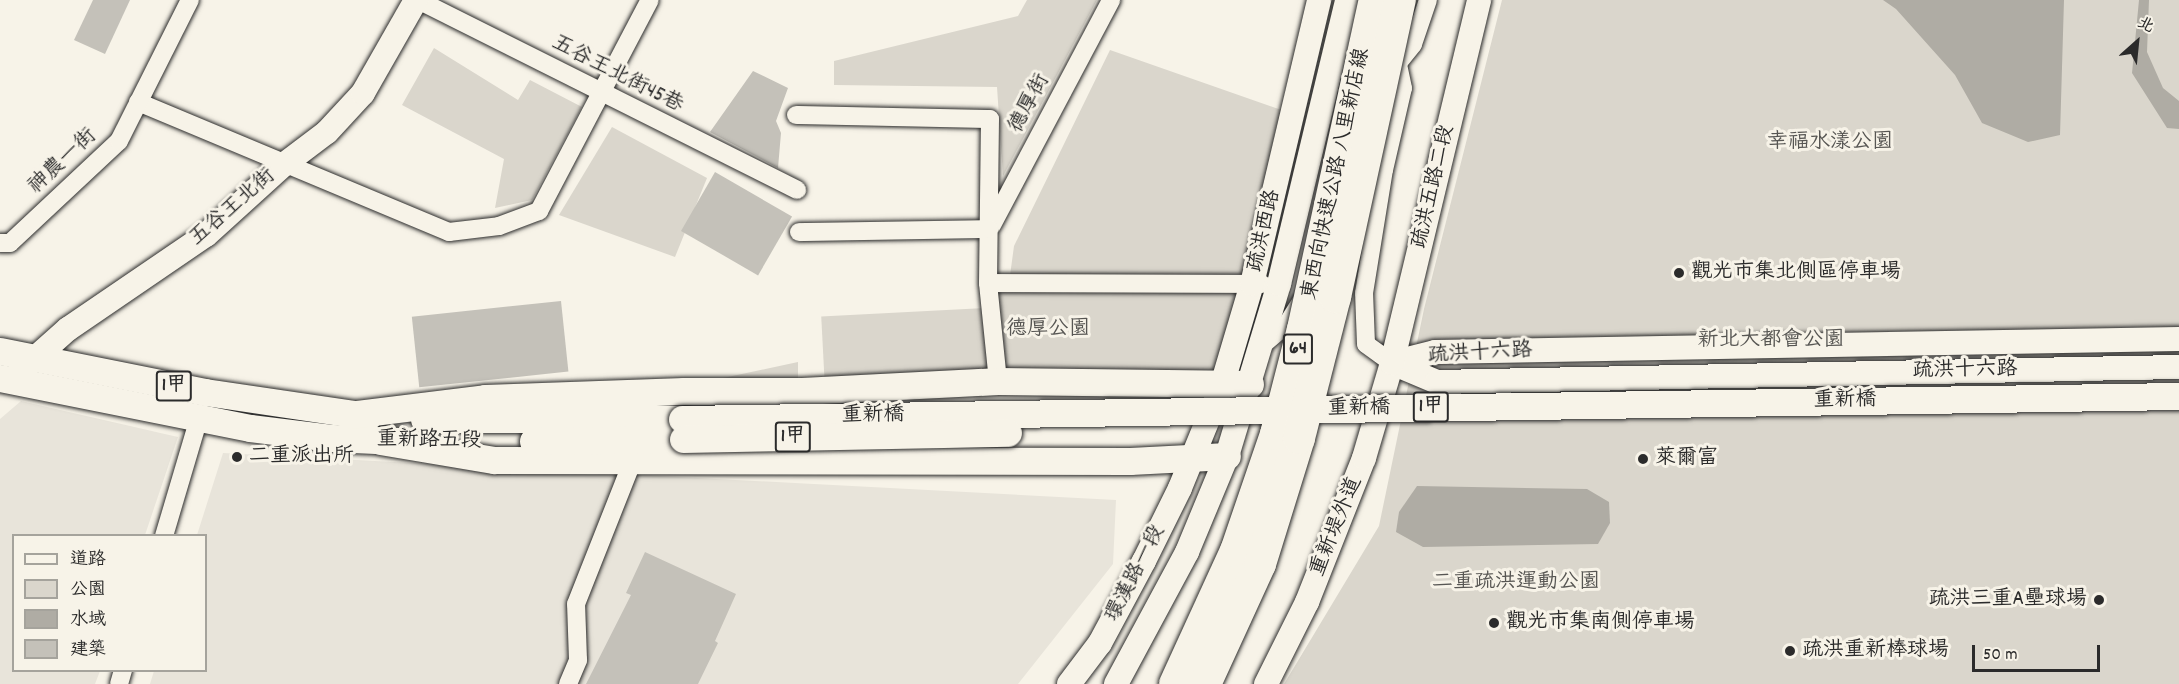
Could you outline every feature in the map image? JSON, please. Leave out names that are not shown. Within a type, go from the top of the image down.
[{"type":"highway","name":"東西向快速公路 八里新店線","points":[[1175,684],[1236,550],[1276,434],[1303,329],[1374,0]]},
{"type":"highway","name":"東西向快速公路 八里新店線","points":[[1205,684],[1260,564],[1299,438],[1335,297],[1399,0]]},
{"type":"main road","name":"重新路五段","points":[[0,351],[205,392],[349,415],[683,429]]},
{"type":"main road","points":[[349,415],[485,398],[802,392],[998,381],[1250,384]]},
{"type":"main road","name":"重新路五段","points":[[4,383],[199,418],[331,438],[380,441],[683,429]]},
{"type":"main road","name":"重新橋","points":[[683,429],[2179,396]]},
{"type":"main road","name":"重新橋","points":[[683,429],[2179,413]]},
{"type":"main road","points":[[380,441],[494,460],[1193,458],[1227,456]]},
{"type":"street","name":"神農一街","points":[[0,243],[10,243],[119,141],[190,0]]},
{"type":"street","name":"五谷王北街45巷","points":[[417,0],[797,190]]},
{"type":"street","name":"五谷王北街","points":[[4,383],[68,329],[206,236],[282,166],[327,132],[352,106],[417,0]]},
{"type":"street","points":[[138,102],[282,166],[449,232],[499,226],[538,211],[650,0]]},
{"type":"street","name":"德厚街","points":[[989,230],[1111,0]]},
{"type":"street","name":"疏洪西路","points":[[1193,458],[1222,385],[1252,284],[1319,0]]},
{"type":"street","name":"疏洪西路","points":[[1227,456],[1279,284],[1347,0]]},
{"type":"street","points":[[1392,363],[1366,344],[1364,293],[1384,170],[1403,88],[1397,66],[1394,25],[1399,0]]},
{"type":"street","points":[[1261,346],[1287,324],[1306,291],[1356,112],[1366,93],[1397,66],[1413,44],[1428,0]]},
{"type":"street","name":"疏洪五路二段","points":[[1392,363],[1479,4]]},
{"type":"street","points":[[796,115],[990,119],[988,283],[998,381]]},
{"type":"street","points":[[799,232],[989,230]]},
{"type":"street","points":[[988,283],[1279,284]]},
{"type":"street","name":"疏洪十六路","points":[[1392,363],[1435,352],[2179,339]]},
{"type":"street","name":"疏洪十六路","points":[[1392,363],[1437,382],[2179,367]]},
{"type":"street","name":"重新堤外道","points":[[1266,684],[1307,602],[1364,458],[1392,363]]},
{"type":"street","points":[[165,534],[199,418]]},
{"type":"street","name":"環漢路一段","points":[[1116,684],[1187,552],[1227,456]]},
{"type":"street","name":"環漢路一段","points":[[1069,684],[1116,614],[1193,458]]},
{"type":"street","points":[[568,684],[578,660],[576,604],[633,460]]},
{"type":"shaded area","points":[[21,401],[178,437],[145,534],[12,534],[12,672],[100,672],[95,684],[0,684],[0,419]]},
{"type":"shaded area","points":[[223,453],[1116,500],[1113,564],[1018,684],[150,684],[154,672],[207,672],[207,534],[197,534]]},
{"type":"green space","points":[[1027,0],[1097,0],[1003,176],[997,87],[834,85],[834,61],[1018,16]]},
{"type":"green space","name":"新北大都會公園","points":[[1502,0],[2179,0],[2179,684],[1284,684],[1379,526],[1424,309]]},
{"type":"green space","points":[[434,48],[518,100],[530,80],[582,107],[532,200],[495,208],[504,159],[402,105]]},
{"type":"green space","name":"德厚公園","points":[[1110,50],[1290,113],[1250,274],[1141,282],[1264,283],[1230,371],[1001,380],[996,283],[1009,283],[1014,246]]},
{"type":"green space","points":[[612,127],[707,178],[675,257],[559,215]]},
{"type":"green space","points":[[985,308],[989,375],[825,383],[821,317]]},
{"type":"green space","points":[[798,362],[798,379],[709,381]]},
{"type":"water","points":[[1883,0],[2064,0],[2060,135],[2028,142],[1982,123],[1955,75],[1896,9]]},
{"type":"water","points":[[2139,0],[2149,0],[2147,52],[2163,88],[2179,101],[2179,129],[2167,128],[2132,73]]},
{"type":"water","points":[[1417,486],[1587,489],[1609,502],[1610,523],[1598,544],[1423,547],[1396,532],[1399,512]]},
{"type":"building","points":[[93,0],[130,0],[105,54],[74,40]]},
{"type":"building","points":[[753,71],[788,88],[776,121],[781,133],[778,168],[710,132]]},
{"type":"building","points":[[715,172],[792,216],[758,275],[681,231]]},
{"type":"building","points":[[561,301],[568,372],[419,387],[412,317]]},
{"type":"building","points":[[645,552],[736,594],[715,641],[718,643],[698,684],[586,684],[631,595],[626,593]]},
{"type":"place","name":"觀光市集北側區停車場","points":[[1679,273]]},
{"type":"place","name":"二重派出所","points":[[237,457]]},
{"type":"place","name":"萊爾富","points":[[1643,459]]},
{"type":"place","name":"疏洪三重A壘球場","points":[[2099,600]]},
{"type":"place","name":"觀光市集南側停車場","points":[[1494,623]]},
{"type":"place","name":"疏洪重新棒球場","points":[[1790,651]]},
{"type":"park label","name":"幸福水漾公園","points":[[1830,143]]},
{"type":"park label","name":"二重疏洪運動公園","points":[[1516,583]]}]
